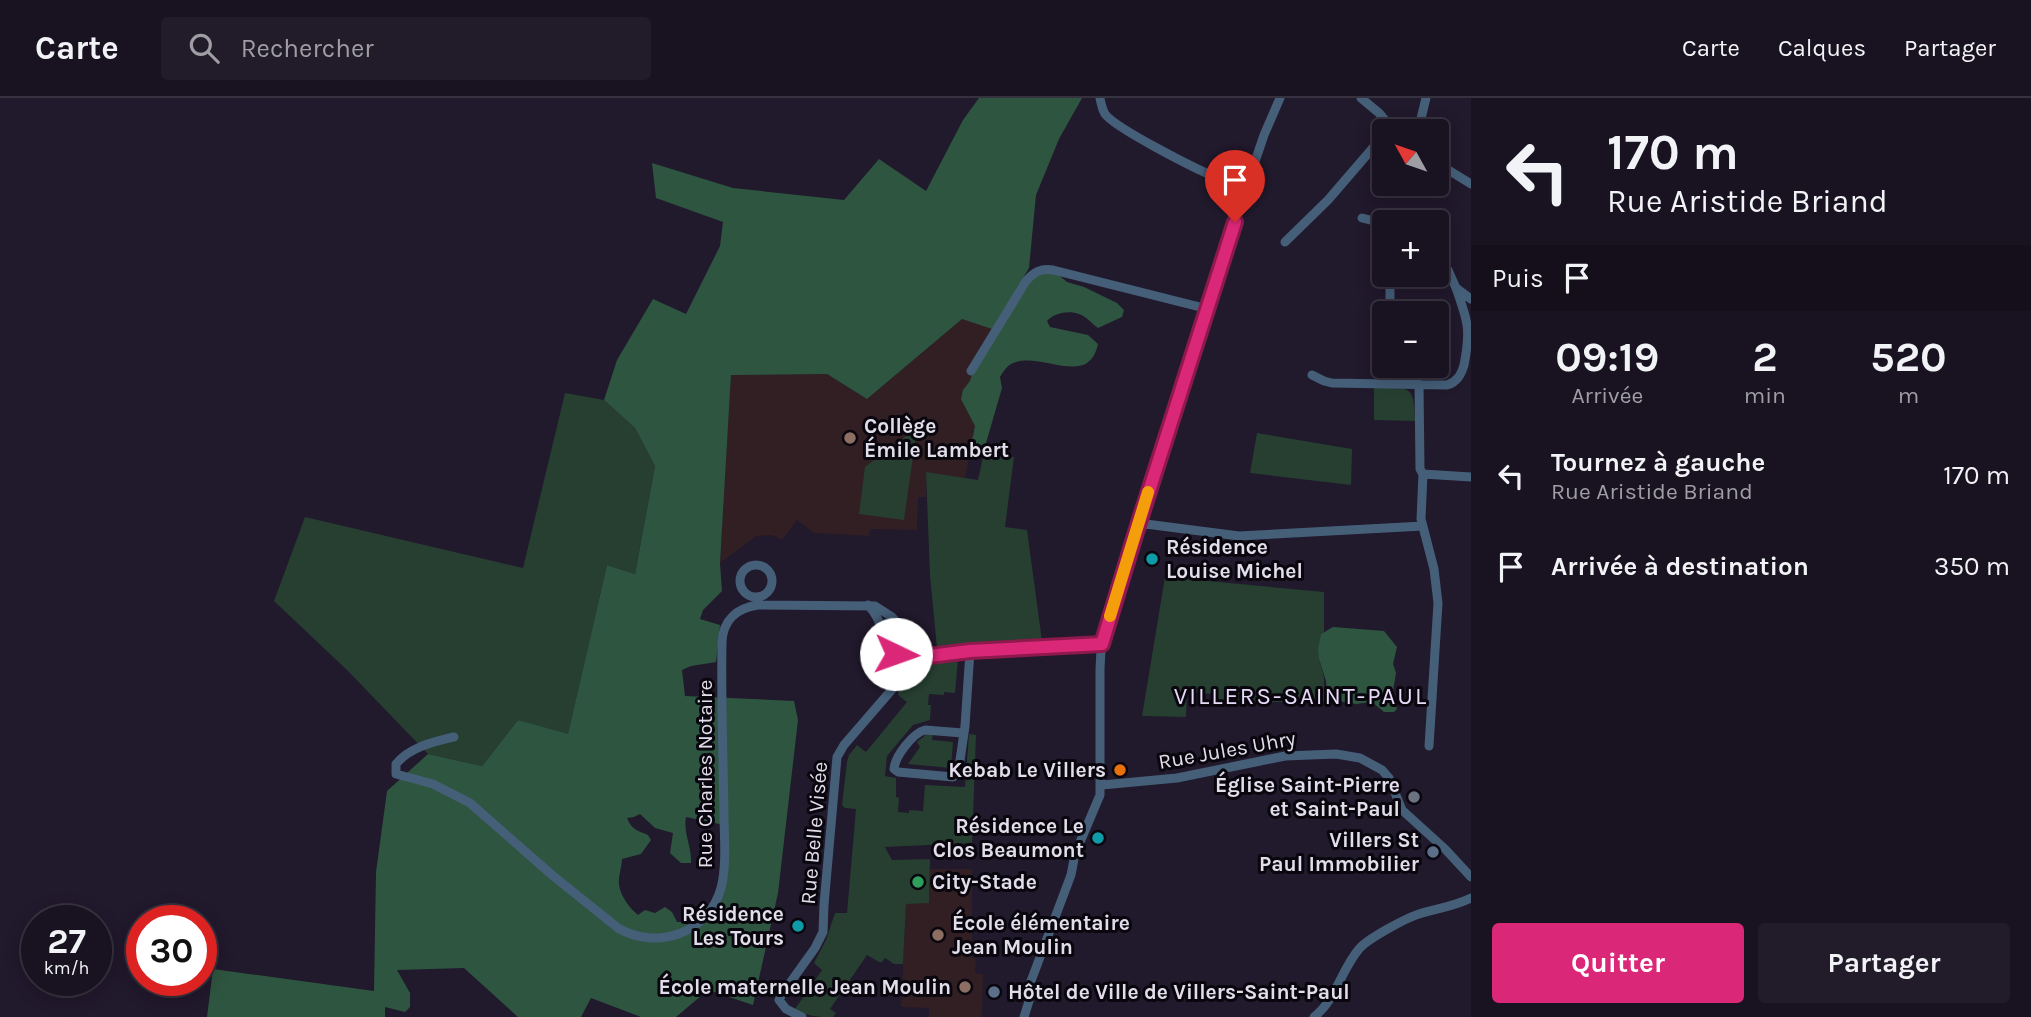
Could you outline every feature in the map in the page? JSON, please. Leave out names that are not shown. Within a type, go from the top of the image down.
[{"type":"street","points":[[1101,98],[1108,117],[1154,145],[1213,176],[1249,178]]},
{"type":"street","points":[[1024,1017],[1031,981],[1071,875],[1073,858],[1098,801],[1101,785],[1102,644],[1249,178],[1280,98]]},
{"type":"street","points":[[1361,98],[1382,119]]},
{"type":"street","points":[[1421,119],[1426,98]]},
{"type":"street","points":[[1285,242],[1328,200],[1372,150]]},
{"type":"street","points":[[1449,170],[1471,184]]},
{"type":"street","points":[[1362,218],[1372,220]]},
{"type":"street","points":[[971,371],[1026,281],[1042,269],[1208,309]]},
{"type":"street","points":[[1312,376],[1328,382],[1453,383],[1462,372],[1469,344],[1470,322],[1449,272]]},
{"type":"street","points":[[1457,288],[1471,299]]},
{"type":"street","points":[[1390,378],[1390,384]]},
{"type":"street","points":[[1419,384],[1420,469],[1423,474],[1421,512],[1434,569],[1438,603],[1429,746]]},
{"type":"street","points":[[1423,474],[1471,477]]},
{"type":"street","points":[[1138,523],[1239,536],[1423,526]]},
{"type":"street","name":"Rue Charles Notaire","points":[[454,737],[411,751],[396,764],[396,774],[433,784],[470,803],[561,883],[624,932],[650,938],[672,936],[685,932],[708,915],[722,885],[722,636],[730,617],[754,601],[868,605],[879,607],[892,617],[917,646],[945,653]]},
{"type":"street","name":"Rue Charles Notaire","points":[[868,605],[888,646],[896,654],[908,657],[1102,644]]},
{"type":"street","points":[[883,635],[892,617]]},
{"type":"street","points":[[963,733],[920,731],[896,760],[894,769],[898,772],[956,776],[959,772],[965,726],[970,651]]},
{"type":"street","name":"Rue Belle Visée","points":[[802,1017],[786,1009],[779,1000],[823,932],[837,757],[844,745],[920,657]]},
{"type":"street","name":"Rue Jules Uhry","points":[[1101,785],[1177,778],[1284,756],[1352,756],[1372,763],[1382,770],[1389,778],[1402,810],[1446,849],[1471,877]]},
{"type":"street","points":[[1314,1017],[1325,1007],[1362,945],[1413,916],[1451,907],[1471,898]]},
{"type":"shaded area","name":"Collège Émile Lambert","points":[[962,319],[992,329],[965,478],[926,473],[926,497],[918,497],[917,530],[871,529],[869,536],[814,533],[797,520],[782,540],[772,535],[756,536],[720,563],[731,375],[827,374],[867,399]]},
{"type":"shaded area","name":"École élémentaire Jean Moulin","points":[[930,869],[972,869],[972,958],[976,958],[975,973],[983,974],[982,1017],[929,1017],[929,1008],[901,1007],[906,903],[929,903]]},
{"type":"green space","points":[[979,98],[1082,98],[1059,139],[1036,195],[1029,268],[992,329],[962,319],[867,399],[827,374],[731,375],[720,563],[722,591],[703,610],[700,619],[720,625],[716,662],[682,670],[685,696],[794,701],[798,720],[778,893],[753,1005],[708,990],[676,1017],[641,1017],[591,998],[581,1017],[518,1017],[464,968],[397,970],[410,993],[410,1007],[405,1012],[385,1007],[385,1017],[207,1017],[210,996],[217,996],[217,970],[374,991],[376,872],[387,791],[428,754],[482,766],[518,720],[568,734],[607,565],[635,574],[655,466],[635,428],[604,400],[617,360],[653,299],[686,314],[720,246],[723,222],[656,198],[652,163],[733,188],[844,200],[879,159],[926,191],[963,120]],"holes":[[[640,814],[655,828],[673,833],[670,853],[681,863],[691,863],[686,817],[724,825],[717,900],[691,928],[685,922],[677,922],[672,912],[665,907],[655,913],[645,910],[638,915],[628,905],[620,888],[622,859],[641,854],[651,840],[648,835],[633,827],[627,818]]]},
{"type":"green space","points":[[1053,270],[1067,282],[1117,303],[1124,310],[1122,317],[1098,328],[1084,316],[1071,312],[1050,318],[1047,321],[1050,327],[1088,335],[1098,344],[1093,357],[1074,367],[1035,361],[1009,365],[1000,377],[1002,388],[984,450],[979,454],[973,453],[970,451],[975,426],[961,399],[963,390],[970,381],[976,362],[1026,281]]},
{"type":"green space","points":[[1374,388],[1407,390],[1413,400],[1415,421],[1374,420]]},
{"type":"green space","points":[[565,393],[604,400],[635,428],[655,466],[635,574],[607,565],[568,735],[518,720],[482,766],[428,754],[348,671],[274,601],[305,517],[523,568]]},
{"type":"green space","points":[[906,427],[917,428],[904,520],[859,514],[865,467],[905,437]]},
{"type":"green space","points":[[1257,433],[1352,449],[1351,485],[1250,473]]},
{"type":"green space","points":[[983,457],[1014,457],[1005,527],[1027,530],[1042,641],[937,648],[930,575],[926,472],[978,480]]},
{"type":"green space","points":[[1165,577],[1324,592],[1324,632],[1321,634],[1319,659],[1324,677],[1324,702],[1213,702],[1213,694],[1187,692],[1186,717],[1142,716]]},
{"type":"green space","points":[[1333,627],[1384,631],[1397,647],[1393,664],[1396,673],[1393,691],[1397,709],[1394,712],[1384,712],[1372,702],[1356,704],[1333,700],[1327,692],[1318,649],[1321,634]]},
{"type":"green space","points":[[958,659],[955,693],[929,694],[930,720],[913,725],[887,756],[885,776],[896,778],[898,812],[923,811],[925,785],[965,787],[969,734],[976,735],[972,843],[885,847],[892,860],[930,859],[929,903],[906,904],[903,964],[894,964],[885,958],[879,962],[867,955],[830,1009],[836,1013],[833,1017],[800,1012],[795,1009],[822,970],[814,963],[826,940],[835,913],[847,913],[856,809],[842,805],[849,755],[857,745],[866,752],[907,702],[898,695],[898,691],[920,664]]},
{"type":"green space","points":[[928,733],[933,733],[932,740],[953,742],[951,768],[908,764],[920,747],[917,742]]},
{"type":"slow traffic","points":[[1110,616],[1148,492]]},
{"type":"place","name":"Collège Émile Lambert","points":[[850,438]]},
{"type":"place","name":"Résidence Louise Michel","points":[[1152,559]]},
{"type":"place","name":"Kebab Le Villers","points":[[1120,770]]},
{"type":"place","name":"Église Saint-Pierre et Saint-Paul","points":[[1414,797]]},
{"type":"place","name":"Résidence Le Clos Beaumont","points":[[1098,838]]},
{"type":"place","name":"Villers St Paul Immobilier","points":[[1433,852]]},
{"type":"place","name":"City-Stade","points":[[918,882]]},
{"type":"place","name":"Résidence Les Tours","points":[[798,926]]},
{"type":"place","name":"École élémentaire Jean Moulin","points":[[938,935]]},
{"type":"place","name":"École maternelle Jean Moulin","points":[[965,987]]},
{"type":"place","name":"Hôtel de Ville de Villers-Saint-Paul","points":[[994,992]]},
{"type":"district","name":"VILLERS-SAINT-PAUL","points":[[1301,696]]},
{"type":"route","points":[[896,654],[913,658],[970,651],[1102,644],[1235,222]]}]
